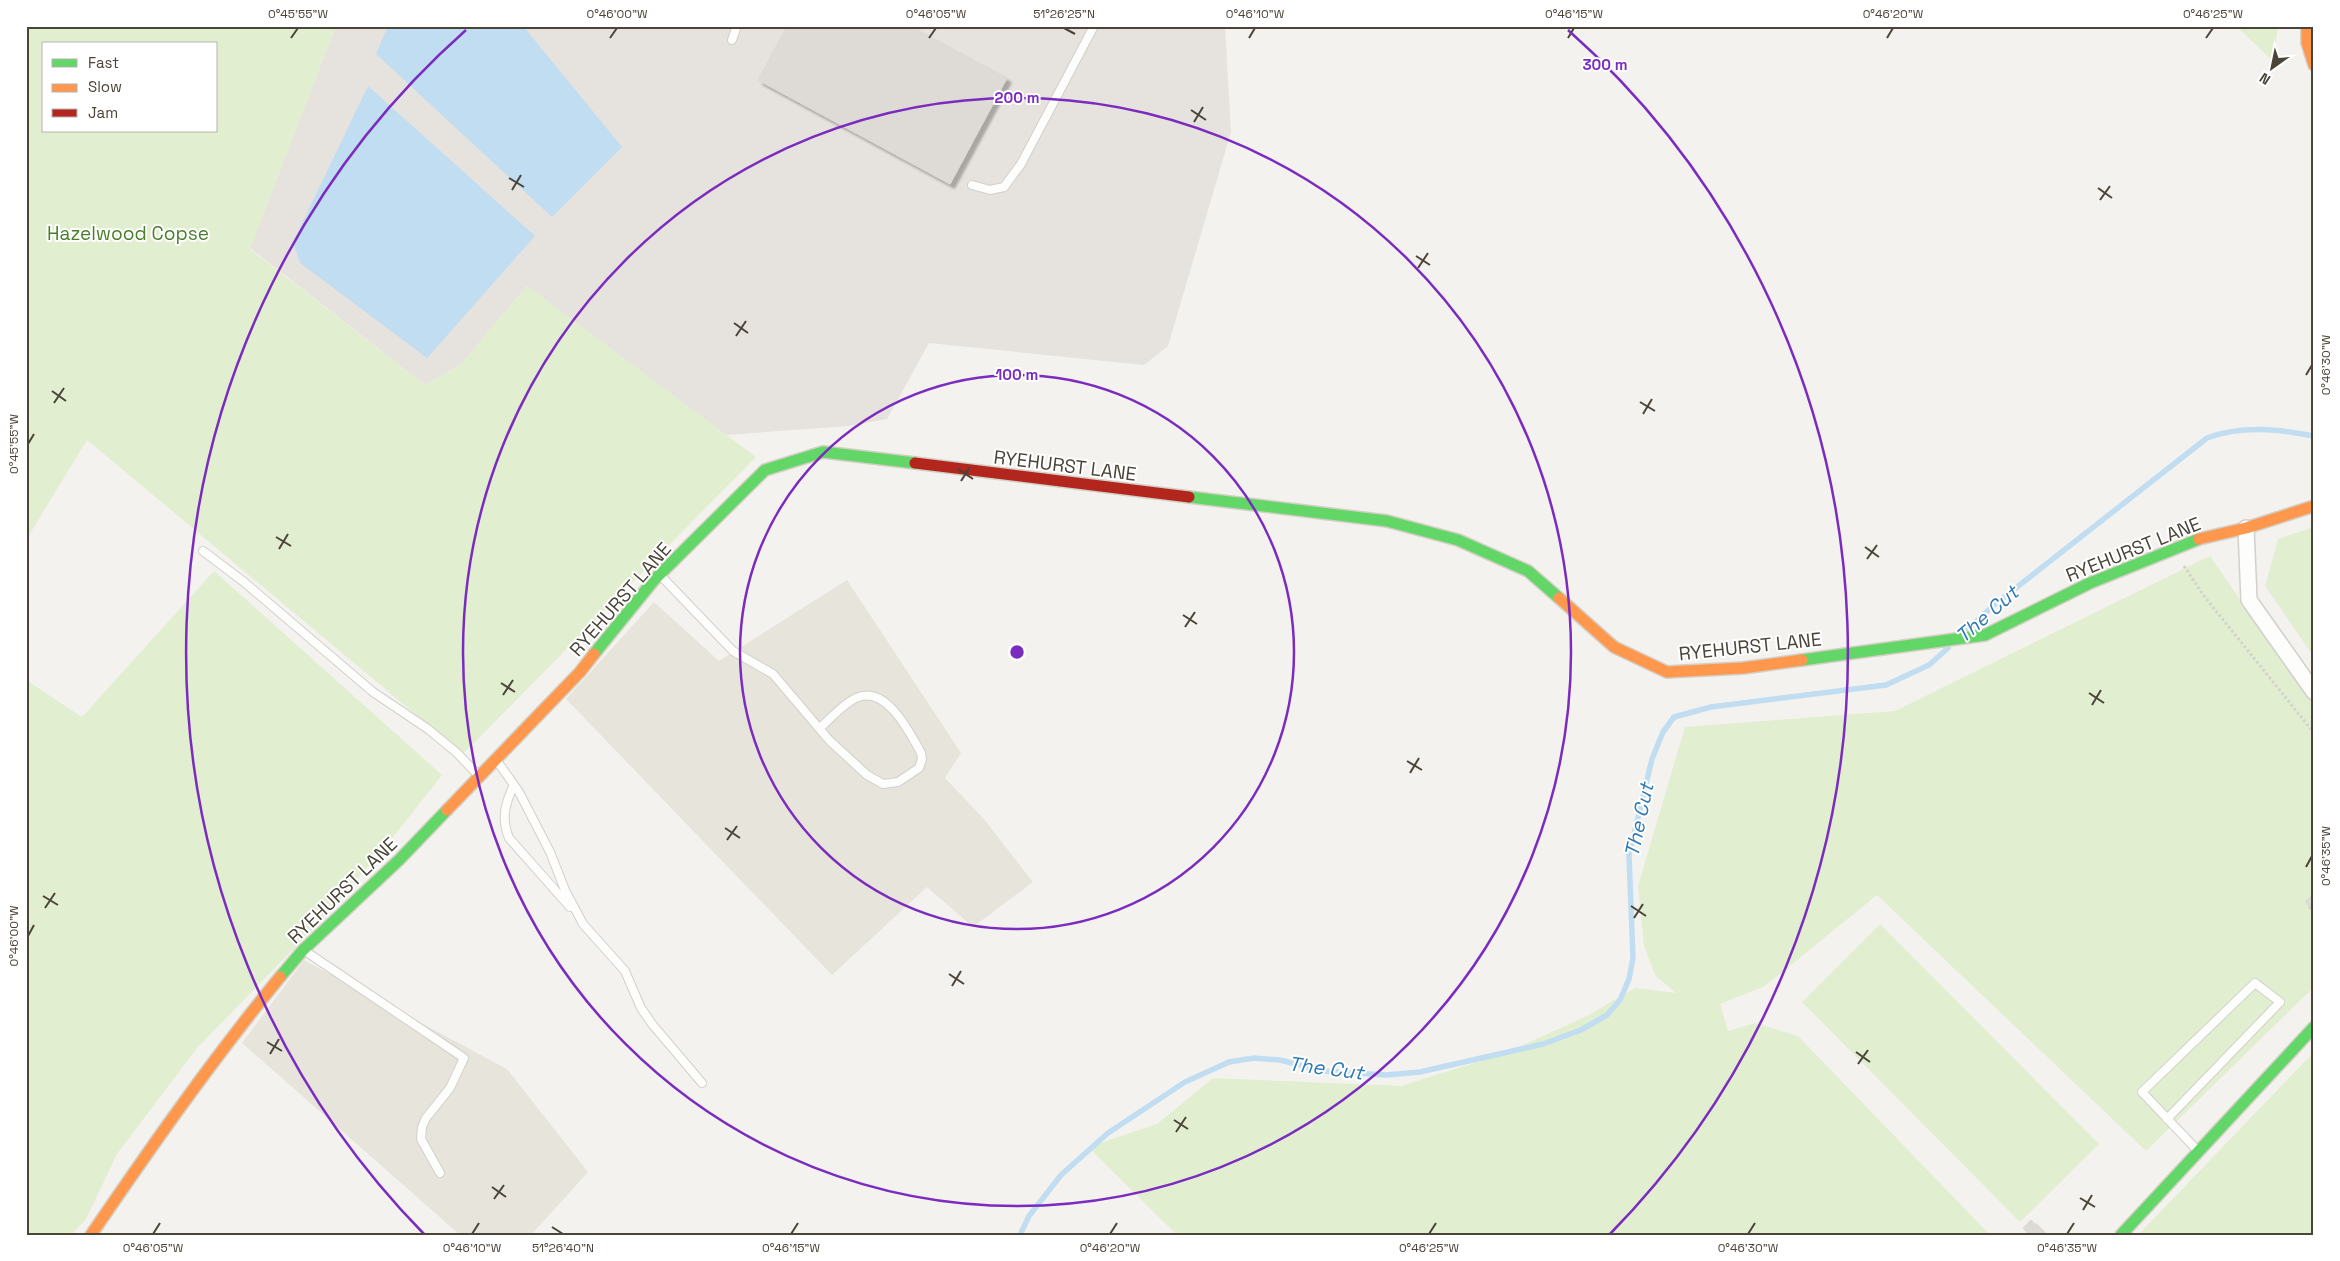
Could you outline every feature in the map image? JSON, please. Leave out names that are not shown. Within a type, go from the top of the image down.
[{"type":"street","points":[[2307,26],[2307,43],[2314,66]]},
{"type":"street","name":"RYEHURST LANE","points":[[91,1235],[167,1124],[231,1038],[303,950],[399,860],[600,650],[660,575],[765,470],[823,452],[1387,521],[1458,540],[1528,572],[1614,647],[1667,672],[1743,668],[1985,635],[2090,583],[2173,550],[2199,540],[2246,528],[2314,506]]},
{"type":"street","points":[[2246,528],[2249,600],[2314,692]]},
{"type":"street","points":[[2121,1235],[2314,1027]]},
{"type":"lane","points":[[732,40],[737,26]]},
{"type":"lane","points":[[972,185],[990,190],[1004,187],[1021,164],[1094,26]]},
{"type":"lane","points":[[204,551],[244,582],[373,692],[428,729],[457,753],[479,776]]},
{"type":"lane","points":[[660,575],[733,651],[773,674],[820,728],[853,764],[883,784],[898,782],[919,768],[922,759],[921,753],[895,711],[885,702],[868,696],[856,698],[820,728]]},
{"type":"lane","points":[[496,759],[514,785],[550,852],[565,890],[583,924],[625,971],[640,1008],[702,1083]]},
{"type":"lane","points":[[514,785],[504,810],[506,830],[509,838],[544,880],[577,914]]},
{"type":"lane","points":[[303,950],[464,1058],[450,1088],[426,1118],[422,1127],[421,1139],[440,1173]]},
{"type":"lane","points":[[2167,1119],[2280,1002],[2255,983],[2142,1092],[2167,1119],[2198,1151]]},
{"type":"path","points":[[2173,550],[2204,596],[2314,733]]},
{"type":"shaded area","points":[[336,26],[1225,26],[1231,132],[1168,346],[1144,365],[929,343],[887,419],[848,426],[726,435],[527,286],[461,364],[425,385],[250,248]]},
{"type":"shaded area","points":[[847,580],[961,753],[945,778],[984,819],[1033,882],[973,927],[927,887],[832,975],[566,699],[654,602],[719,661]]},
{"type":"shaded area","points":[[304,960],[507,1069],[588,1172],[531,1235],[460,1235],[242,1043]]},
{"type":"green space","name":"Hazelwood Copse","points":[[26,26],[336,26],[250,249],[425,385],[461,364],[527,286],[756,457],[463,754],[87,440],[26,540]]},
{"type":"green space","points":[[2236,26],[2278,26],[2273,61]]},
{"type":"green space","points":[[2314,527],[2314,657],[2265,586],[2278,539]]},
{"type":"green space","points":[[2210,556],[2314,706],[2314,987],[2146,1151],[1877,895],[1765,986],[1720,1004],[1728,1031],[1755,1023],[1798,1036],[1990,1235],[1177,1235],[1088,1147],[1157,1124],[1213,1078],[1401,1086],[1506,1053],[1587,1016],[1635,988],[1676,993],[1655,975],[1644,946],[1638,886],[1685,727],[1895,711]]},
{"type":"green space","points":[[214,571],[442,775],[386,846],[310,932],[197,1048],[117,1154],[86,1219],[71,1235],[26,1235],[26,680],[82,717]]},
{"type":"green space","points":[[1880,924],[2099,1144],[2020,1222],[1802,1002]]},
{"type":"green space","points":[[2314,1052],[2314,1235],[2138,1235]]},
{"type":"water","points":[[388,26],[523,26],[622,147],[552,217],[376,54]]},
{"type":"water","points":[[368,86],[535,236],[427,358],[300,263],[293,242]]},
{"type":"building","points":[[787,26],[910,26],[1007,78],[950,184],[758,80]]},
{"type":"building","points":[[2314,893],[2314,909],[2305,902]]},
{"type":"building","points":[[2031,1220],[2045,1235],[2029,1235],[2023,1228]]},
{"type":"waterway","name":"The Cut","points":[[1967,630],[1994,605],[2207,438],[2233,431],[2247,430],[2274,430],[2314,436]]},
{"type":"waterway","name":"The Cut","points":[[1020,1235],[1029,1216],[1061,1175],[1108,1133],[1185,1082],[1229,1062],[1254,1058],[1280,1060],[1324,1071],[1386,1075],[1420,1072],[1543,1044],[1581,1030],[1607,1015],[1620,1000],[1629,979],[1633,958],[1629,855],[1652,759],[1663,732],[1674,717],[1711,707],[1886,685],[1929,665],[1948,648]]},
{"type":"traffic: fast","points":[[594,654],[654,580],[765,470],[823,452],[915,463]]},
{"type":"traffic: fast","points":[[1189,497],[1387,521],[1458,540],[1528,571],[1559,598]]},
{"type":"traffic: fast","points":[[1802,660],[1985,635],[2090,583],[2199,539]]},
{"type":"traffic: fast","points":[[280,977],[303,950],[399,860],[447,810]]},
{"type":"traffic: fast","points":[[2121,1235],[2314,1027]]},
{"type":"traffic: slow","points":[[2307,26],[2307,43],[2314,65]]},
{"type":"traffic: slow","points":[[2199,539],[2246,528],[2314,506]]},
{"type":"traffic: slow","points":[[1559,598],[1614,647],[1667,672],[1743,668],[1802,660]]},
{"type":"traffic: slow","points":[[447,810],[580,672],[594,654]]},
{"type":"traffic: slow","points":[[91,1235],[182,1104],[280,977]]},
{"type":"traffic: jam","points":[[915,463],[1189,497]]}]
